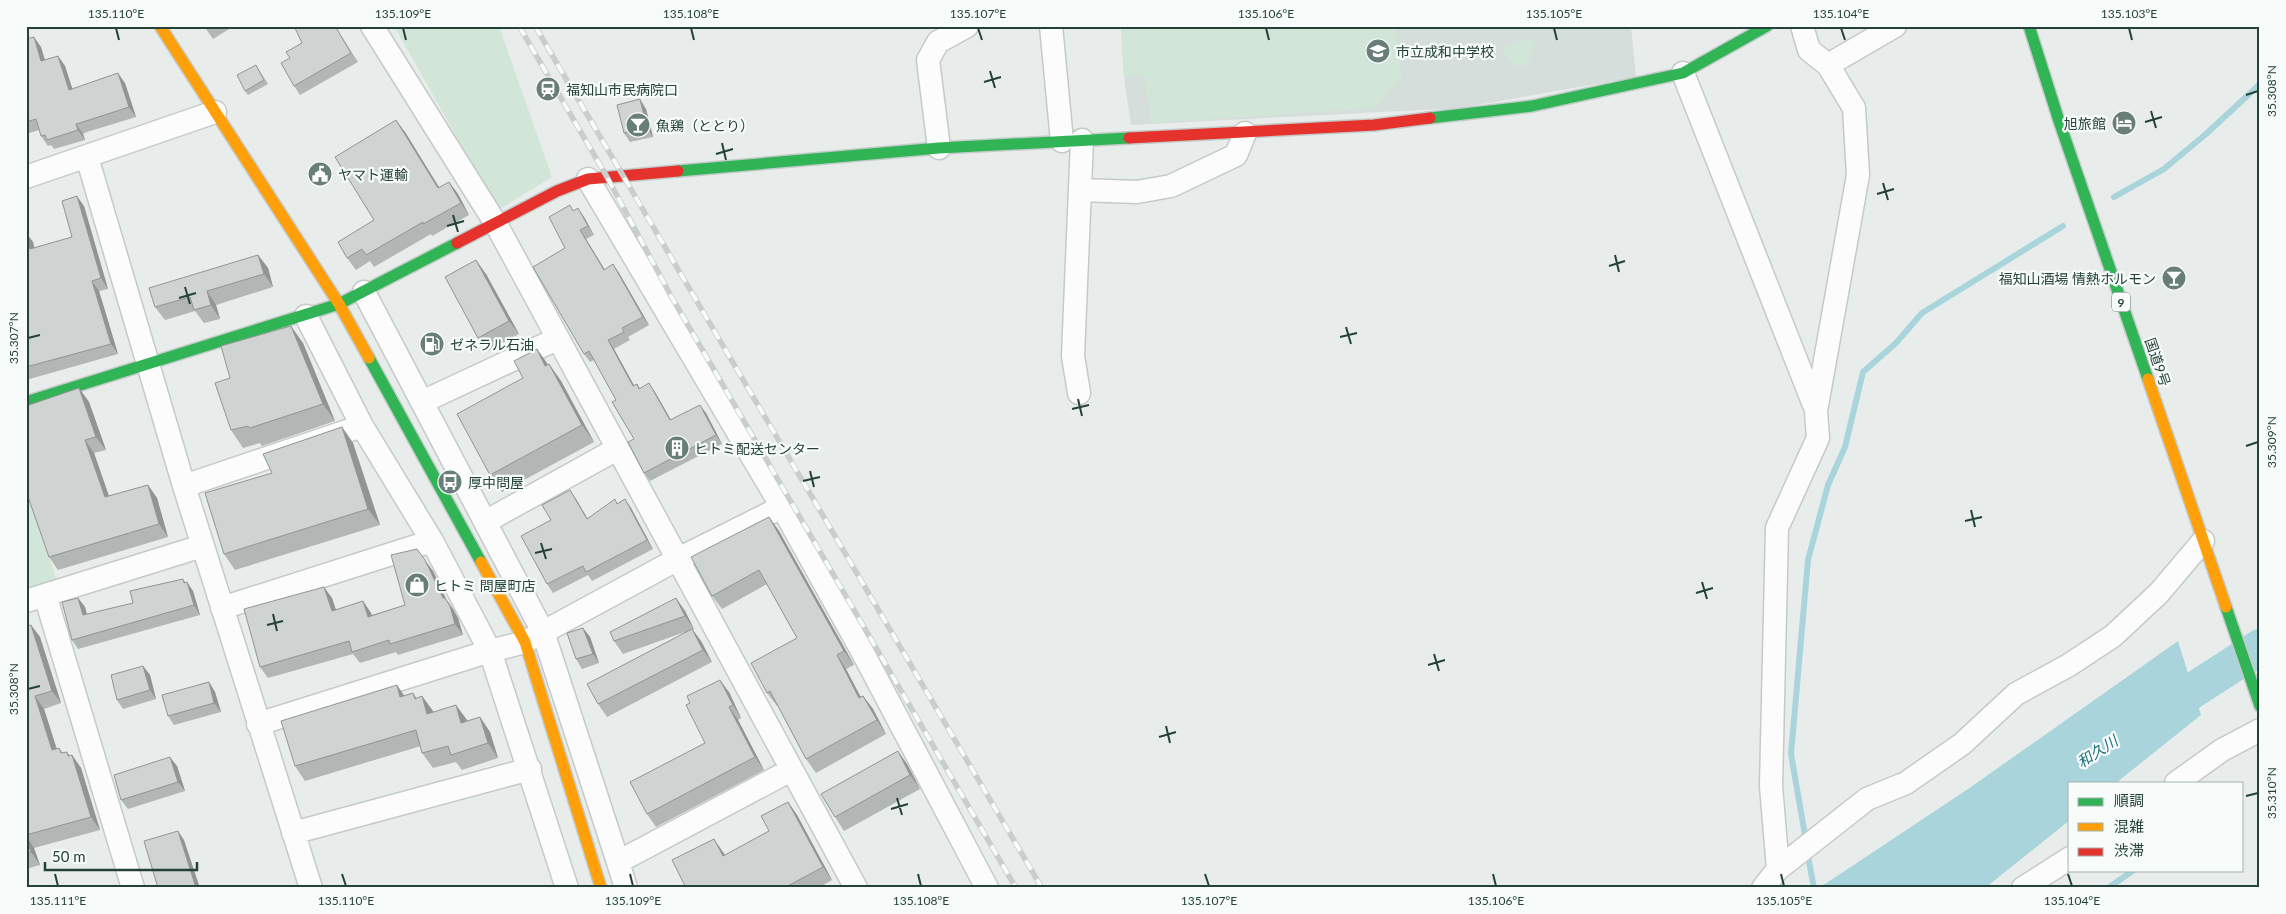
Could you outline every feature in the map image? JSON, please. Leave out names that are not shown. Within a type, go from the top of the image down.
[{"type":"main road","points":[[160,26],[339,304],[534,637],[600,888]]},
{"type":"main road","points":[[26,402],[306,316],[339,304],[557,191],[588,179],[939,148],[1374,125],[1549,104],[1683,73],[1767,26]]},
{"type":"main road","name":"国道9号","points":[[2029,26],[2059,121],[2260,706]]},
{"type":"street","points":[[372,26],[496,224],[678,558],[853,887]]},
{"type":"street","points":[[939,148],[928,60],[938,42],[967,26]]},
{"type":"street","points":[[1051,26],[1080,190],[1073,356],[1079,393]]},
{"type":"street","points":[[1778,869],[1771,786],[1777,528],[1818,438],[1816,411],[1858,176],[1854,108],[1828,65],[1809,50],[1802,26]]},
{"type":"street","points":[[1828,65],[1895,26]]},
{"type":"street","points":[[1683,73],[1816,411]]},
{"type":"street","points":[[26,176],[87,157],[215,112]]},
{"type":"street","points":[[1080,190],[1137,192],[1171,186],[1236,155],[1245,133]]},
{"type":"street","points":[[87,157],[202,546],[310,888]]},
{"type":"street","points":[[588,179],[782,507],[863,653],[987,888]]},
{"type":"street","points":[[364,292],[485,522],[534,637],[626,888]]},
{"type":"street","points":[[306,316],[362,426],[432,541],[490,651],[530,769],[567,888]]},
{"type":"street","points":[[422,402],[557,339]]},
{"type":"street","points":[[184,486],[362,426]]},
{"type":"street","points":[[485,522],[617,449]]},
{"type":"street","points":[[258,724],[534,637],[678,558],[782,507]]},
{"type":"street","points":[[222,608],[432,541]]},
{"type":"street","points":[[1763,888],[1778,869],[1867,799],[1906,783],[1962,744],[2016,694],[2069,665],[2113,636],[2159,593],[2203,541]]},
{"type":"street","points":[[133,888],[36,598],[202,546]]},
{"type":"street","points":[[2177,782],[2222,750],[2260,730]]},
{"type":"street","points":[[293,833],[530,769]]},
{"type":"street","points":[[618,862],[791,770]]},
{"type":"street","points":[[2023,888],[2068,859]]},
{"type":"shaded area","name":"市立成和中学校","points":[[1121,26],[1631,26],[1636,77],[1460,108],[1131,125],[1124,77]]},
{"type":"green space","points":[[394,26],[499,26],[552,177],[498,210]]},
{"type":"green space","points":[[1121,26],[1395,26],[1402,76],[1376,108],[1151,123],[1145,76],[1124,77]]},
{"type":"green space","points":[[1531,39],[1536,44],[1527,65],[1516,67],[1503,52],[1505,45]]},
{"type":"green space","points":[[26,487],[58,584],[26,593]]},
{"type":"water","points":[[2178,641],[2201,715],[2117,782],[2068,782],[2068,822],[1985,888],[1819,888],[1968,789]]},
{"type":"building","points":[[294,26],[335,26],[351,53],[294,86],[281,63],[290,58],[286,52],[302,43]]},
{"type":"building","points":[[34,37],[41,61],[58,56],[69,90],[118,73],[129,107],[76,124],[78,130],[47,140],[45,135],[41,136],[36,119],[26,122],[26,39]]},
{"type":"building","points":[[256,65],[264,80],[245,91],[237,75]]},
{"type":"building","points":[[640,99],[647,128],[624,133],[617,105]]},
{"type":"building","points":[[396,120],[438,188],[449,182],[461,203],[423,224],[423,222],[366,255],[362,249],[347,258],[338,242],[374,220],[335,157]]},
{"type":"building","points":[[77,196],[101,278],[92,281],[111,344],[26,367],[26,235],[30,249],[72,237],[62,201]]},
{"type":"building","points":[[570,205],[573,211],[578,208],[588,226],[580,230],[604,270],[613,264],[643,317],[622,328],[624,332],[608,340],[633,386],[637,384],[639,389],[649,383],[670,420],[700,405],[716,435],[644,473],[628,442],[634,439],[612,402],[616,400],[589,351],[584,354],[533,267],[565,248],[549,217]]},
{"type":"building","points":[[258,255],[264,274],[207,291],[211,305],[194,310],[190,297],[155,307],[149,288]]},
{"type":"building","points":[[476,260],[509,321],[478,338],[445,277]]},
{"type":"building","points":[[291,326],[323,404],[250,428],[248,426],[231,430],[215,383],[230,378],[221,346]]},
{"type":"building","points":[[537,349],[545,366],[549,364],[582,425],[490,475],[457,414],[523,378],[514,361]]},
{"type":"building","points":[[79,388],[96,437],[85,440],[105,497],[148,485],[159,524],[49,557],[26,491],[26,406]]},
{"type":"building","points":[[342,427],[368,509],[224,554],[205,493],[272,473],[263,454]]},
{"type":"building","points":[[570,490],[587,519],[615,499],[617,504],[625,499],[647,540],[586,572],[583,566],[547,584],[521,536],[551,520],[542,505]]},
{"type":"building","points":[[769,517],[844,651],[837,655],[859,698],[863,696],[877,720],[806,759],[770,691],[767,693],[751,663],[797,638],[759,570],[712,596],[691,557]]},
{"type":"building","points":[[417,549],[425,560],[443,598],[445,598],[450,606],[455,624],[390,644],[389,640],[352,652],[349,641],[260,667],[244,609],[324,587],[332,611],[363,601],[368,617],[405,605],[391,555]]},
{"type":"building","points":[[183,579],[184,583],[187,582],[194,605],[72,640],[62,602],[78,598],[83,615],[133,603],[130,591]]},
{"type":"building","points":[[676,598],[685,616],[614,641],[610,632]]},
{"type":"building","points":[[31,625],[52,691],[35,696],[52,750],[59,748],[61,753],[67,752],[68,756],[72,755],[91,817],[26,835],[26,626]]},
{"type":"building","points":[[583,628],[593,654],[576,659],[567,633]]},
{"type":"building","points":[[692,629],[703,650],[598,704],[587,684]]},
{"type":"building","points":[[143,666],[150,690],[117,700],[111,675]]},
{"type":"building","points":[[720,680],[733,705],[729,707],[755,757],[647,814],[630,782],[705,743],[686,705],[690,703],[687,696]]},
{"type":"building","points":[[209,682],[214,703],[168,716],[162,695]]},
{"type":"building","points":[[397,685],[400,697],[413,693],[415,699],[422,696],[427,714],[456,705],[461,723],[480,717],[488,743],[451,755],[448,746],[422,753],[416,730],[295,766],[281,721]]},
{"type":"building","points":[[898,751],[910,775],[835,817],[821,794]]},
{"type":"building","points":[[170,757],[178,782],[121,800],[114,775]]},
{"type":"building","points":[[788,802],[823,867],[784,888],[686,888],[672,860],[714,839],[723,856],[769,831],[761,816]]},
{"type":"building","points":[[178,831],[196,888],[158,888],[144,841]]},
{"type":"building","points":[[26,838],[31,852],[26,854]]},
{"type":"waterway","points":[[2114,197],[2164,169],[2206,134],[2260,84]]},
{"type":"waterway","points":[[1806,841],[1791,754],[1808,560],[1828,485],[1845,447],[1863,372],[1896,343],[1922,313],[2063,226]]},
{"type":"waterway","name":"和久川","points":[[2152,717],[2260,647]]},
{"type":"waterway","points":[[1807,851],[1814,888]]},
{"type":"waterway","points":[[2108,888],[2131,872]]},
{"type":"railway","points":[[519,26],[607,177],[671,296],[1016,888]]},
{"type":"railway","points":[[535,26],[1042,888]]},
{"type":"traffic: fast","points":[[1430,118],[1532,106],[1683,73],[1767,26]]},
{"type":"traffic: fast","points":[[2029,26],[2059,121],[2148,379]]},
{"type":"traffic: fast","points":[[678,171],[939,148],[1129,138]]},
{"type":"traffic: fast","points":[[26,402],[339,304],[457,243]]},
{"type":"traffic: fast","points":[[369,358],[481,562]]},
{"type":"traffic: fast","points":[[2226,607],[2260,706]]},
{"type":"traffic: slow","points":[[160,26],[339,304],[369,358]]},
{"type":"traffic: slow","points":[[2148,379],[2226,607]]},
{"type":"traffic: slow","points":[[481,562],[525,642],[601,888]]},
{"type":"traffic: jam","points":[[1129,138],[1374,125],[1430,118]]},
{"type":"traffic: jam","points":[[457,243],[557,191],[588,179],[678,171]]},
{"type":"place","name":"市立成和中学校","points":[[1378,51]]},
{"type":"place","name":"福知山市民病院口","points":[[548,89]]},
{"type":"place","name":"旭旅館","points":[[2124,123]]},
{"type":"place","name":"魚鶏（ととり）","points":[[638,125]]},
{"type":"place","name":"ヤマト運輸","points":[[320,174]]},
{"type":"place","name":"福知山酒場 情熱ホルモン","points":[[2174,278]]},
{"type":"place","name":"ゼネラル石油","points":[[432,344]]},
{"type":"place","name":"ヒトミ配送センター","points":[[677,448]]},
{"type":"place","name":"厚中問屋","points":[[450,482]]},
{"type":"place","name":"ヒトミ 問屋町店","points":[[417,585]]}]
